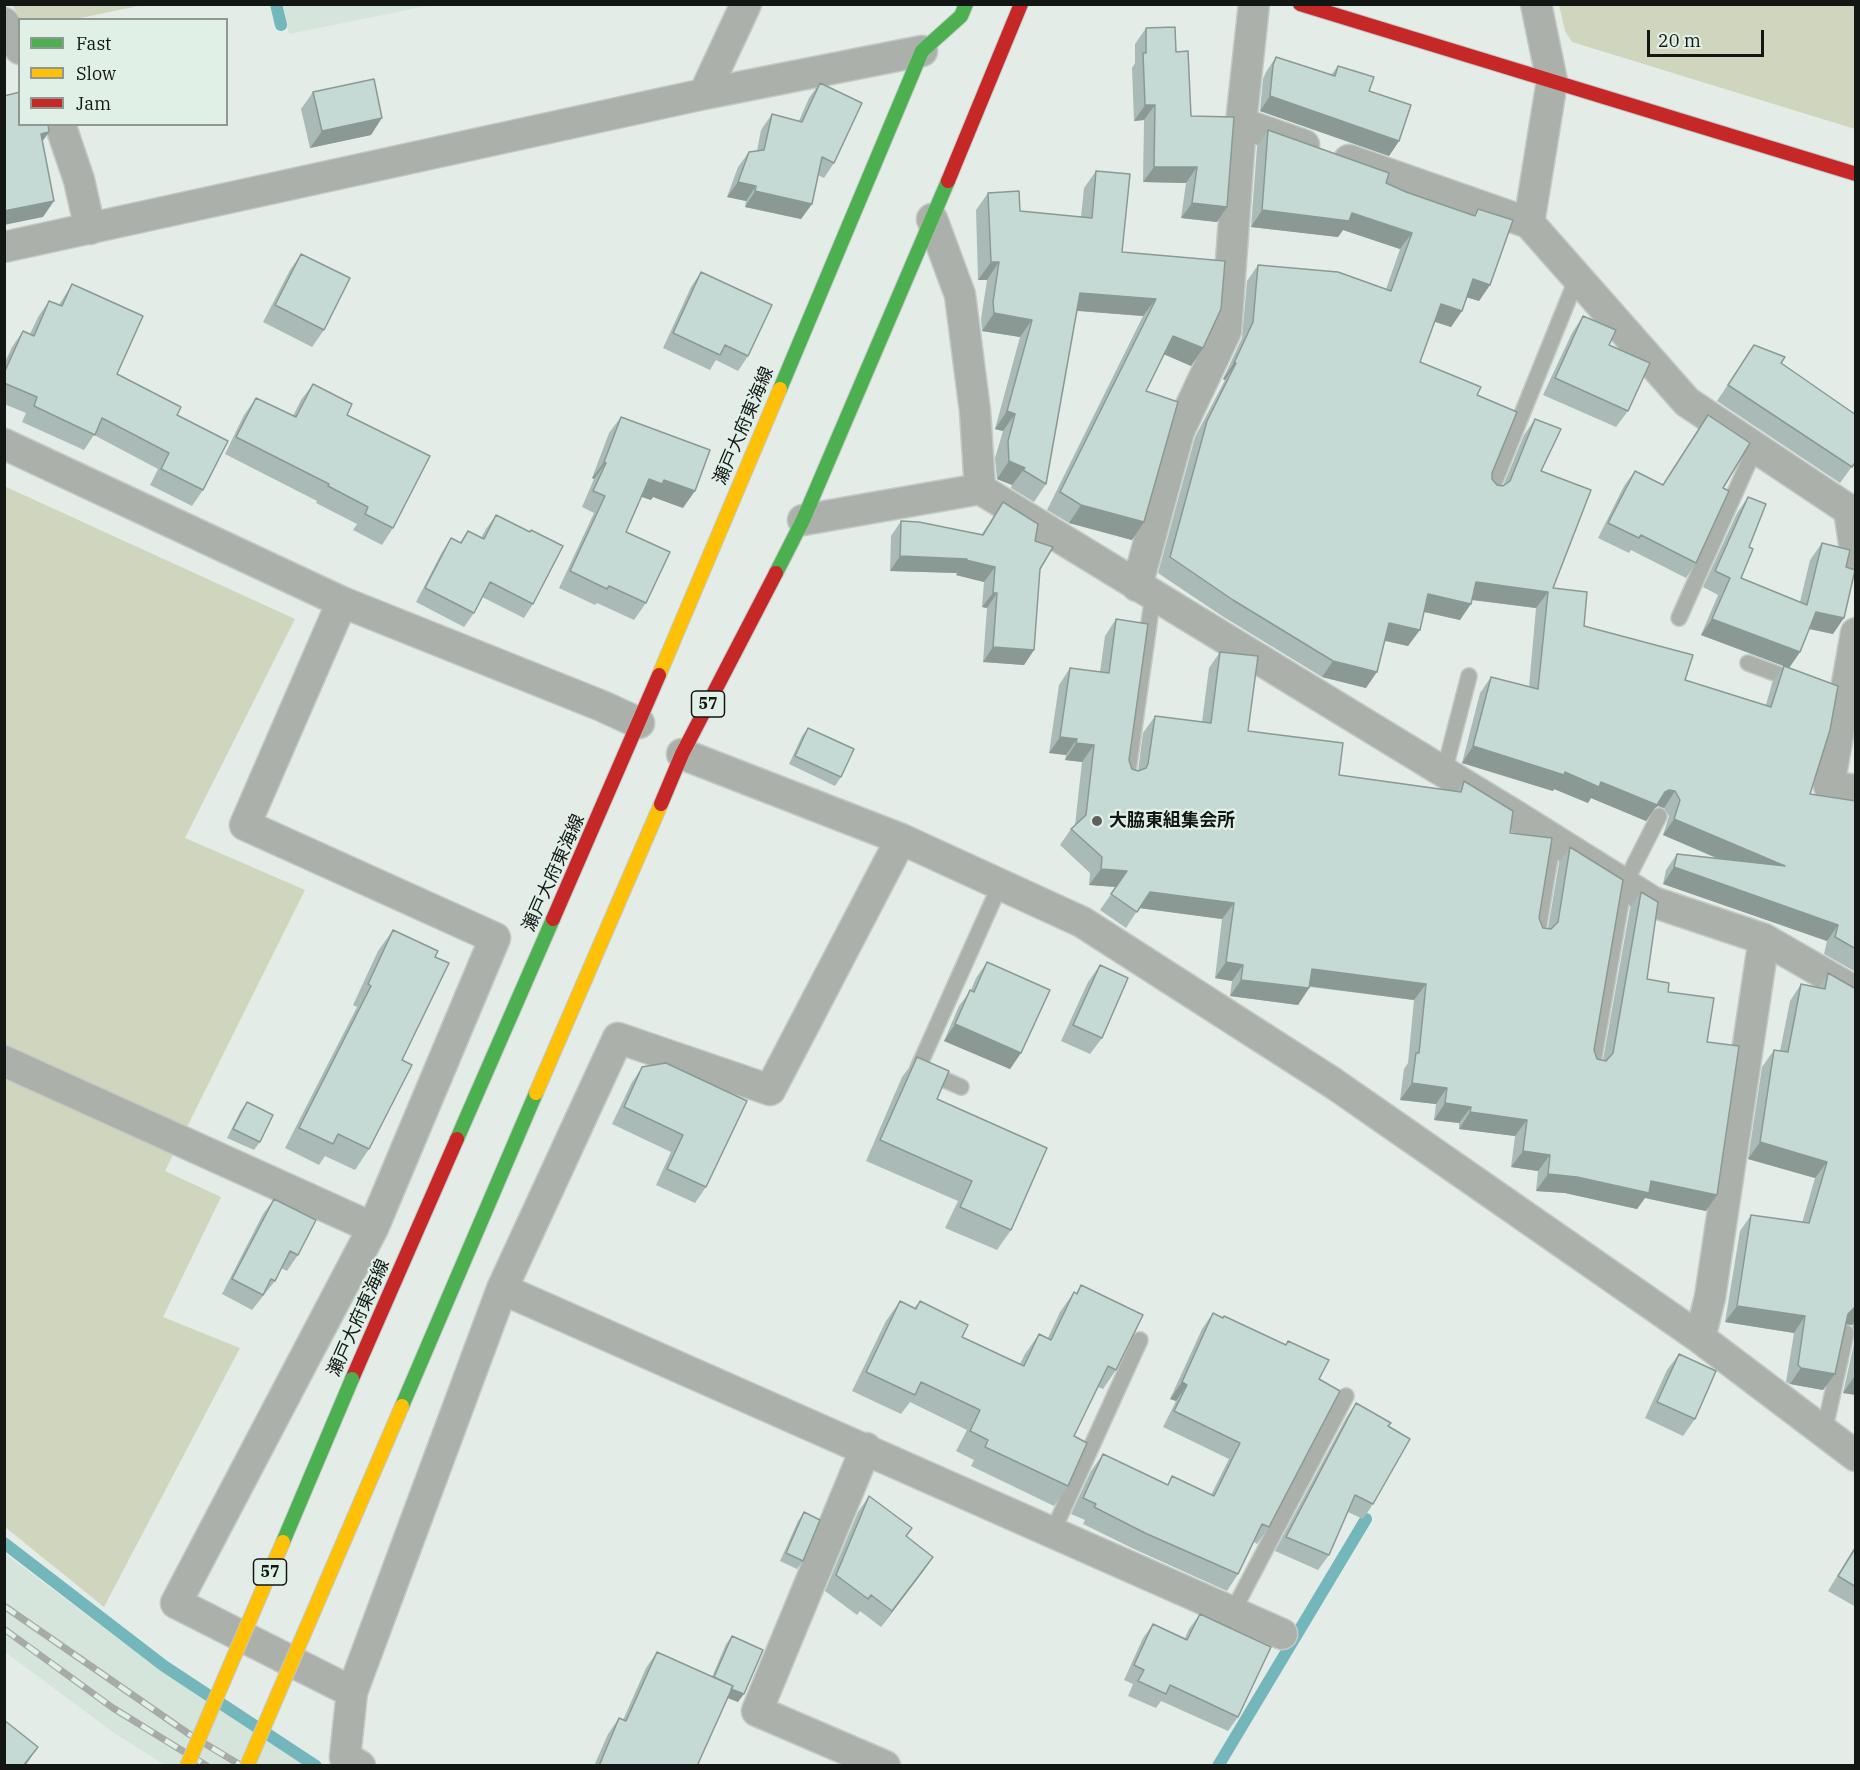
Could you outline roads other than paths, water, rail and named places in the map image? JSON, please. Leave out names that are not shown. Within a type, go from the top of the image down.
[{"type":"main road","name":"瀬戸大府東海線","points":[[187,1766],[352,1379],[639,723],[922,51],[961,16],[966,4]]},
{"type":"main road","name":"57","points":[[247,1766],[682,754],[803,520],[1021,4]]},
{"type":"main road","points":[[1300,4],[1856,174]]},
{"type":"street","points":[[704,94],[746,4]]},
{"type":"street","points":[[1145,590],[1179,431],[1226,331],[1241,123],[1254,4]]},
{"type":"street","points":[[1529,223],[1552,81],[1536,4]]},
{"type":"street","points":[[4,23],[18,46]]},
{"type":"street","points":[[4,247],[704,94],[922,51]]},
{"type":"street","points":[[1241,123],[1529,223],[1687,402],[1852,510],[1856,556]]},
{"type":"street","points":[[61,126],[79,180],[90,229]]},
{"type":"street","points":[[932,219],[960,295],[975,411],[980,489]]},
{"type":"street","points":[[4,444],[342,602],[639,723]]},
{"type":"street","points":[[803,520],[980,489],[1653,902],[1764,939],[1856,992]]},
{"type":"street","points":[[342,602],[245,825],[495,938],[373,1228],[176,1603],[352,1692]]},
{"type":"street","points":[[1856,633],[1839,697],[1828,786],[1856,790]]},
{"type":"street","points":[[682,754],[901,839],[1082,922],[1333,1083],[1700,1338],[1856,1456]]},
{"type":"street","points":[[360,1766],[345,1757],[352,1692],[502,1289],[618,1038],[770,1090],[901,839]]},
{"type":"street","points":[[1700,1338],[1710,1297],[1764,939]]},
{"type":"street","points":[[4,1061],[373,1228]]},
{"type":"street","points":[[502,1289],[866,1448],[1282,1634]]},
{"type":"street","points":[[866,1448],[757,1711],[885,1766]]},
{"type":"lane","points":[[1490,493],[1577,278]]},
{"type":"lane","points":[[1679,618],[1755,448]]},
{"type":"lane","points":[[1127,778],[1145,590]]},
{"type":"lane","points":[[1748,663],[1812,687]]},
{"type":"lane","points":[[1444,772],[1469,676]]},
{"type":"lane","points":[[1592,1068],[1624,885],[1659,816]]},
{"type":"lane","points":[[1537,936],[1554,840]]},
{"type":"lane","points":[[961,1087],[918,1068],[1000,885]]},
{"type":"lane","points":[[1824,1432],[1846,1333]]},
{"type":"lane","points":[[1053,1532],[1140,1340]]},
{"type":"lane","points":[[1233,1611],[1346,1395]]},
{"type":"waterway","points":[[276,4],[281,25]]},
{"type":"waterway","points":[[1218,1766],[1366,1519]]},
{"type":"waterway","points":[[4,1543],[164,1666],[316,1766]]},
{"type":"railway","points":[[4,1606],[189,1734],[242,1766]]},
{"type":"railway","points":[[4,1629],[113,1708],[207,1766]]},
{"type":"place","name":"大脇東組集会所","points":[[1097,821]]}]
